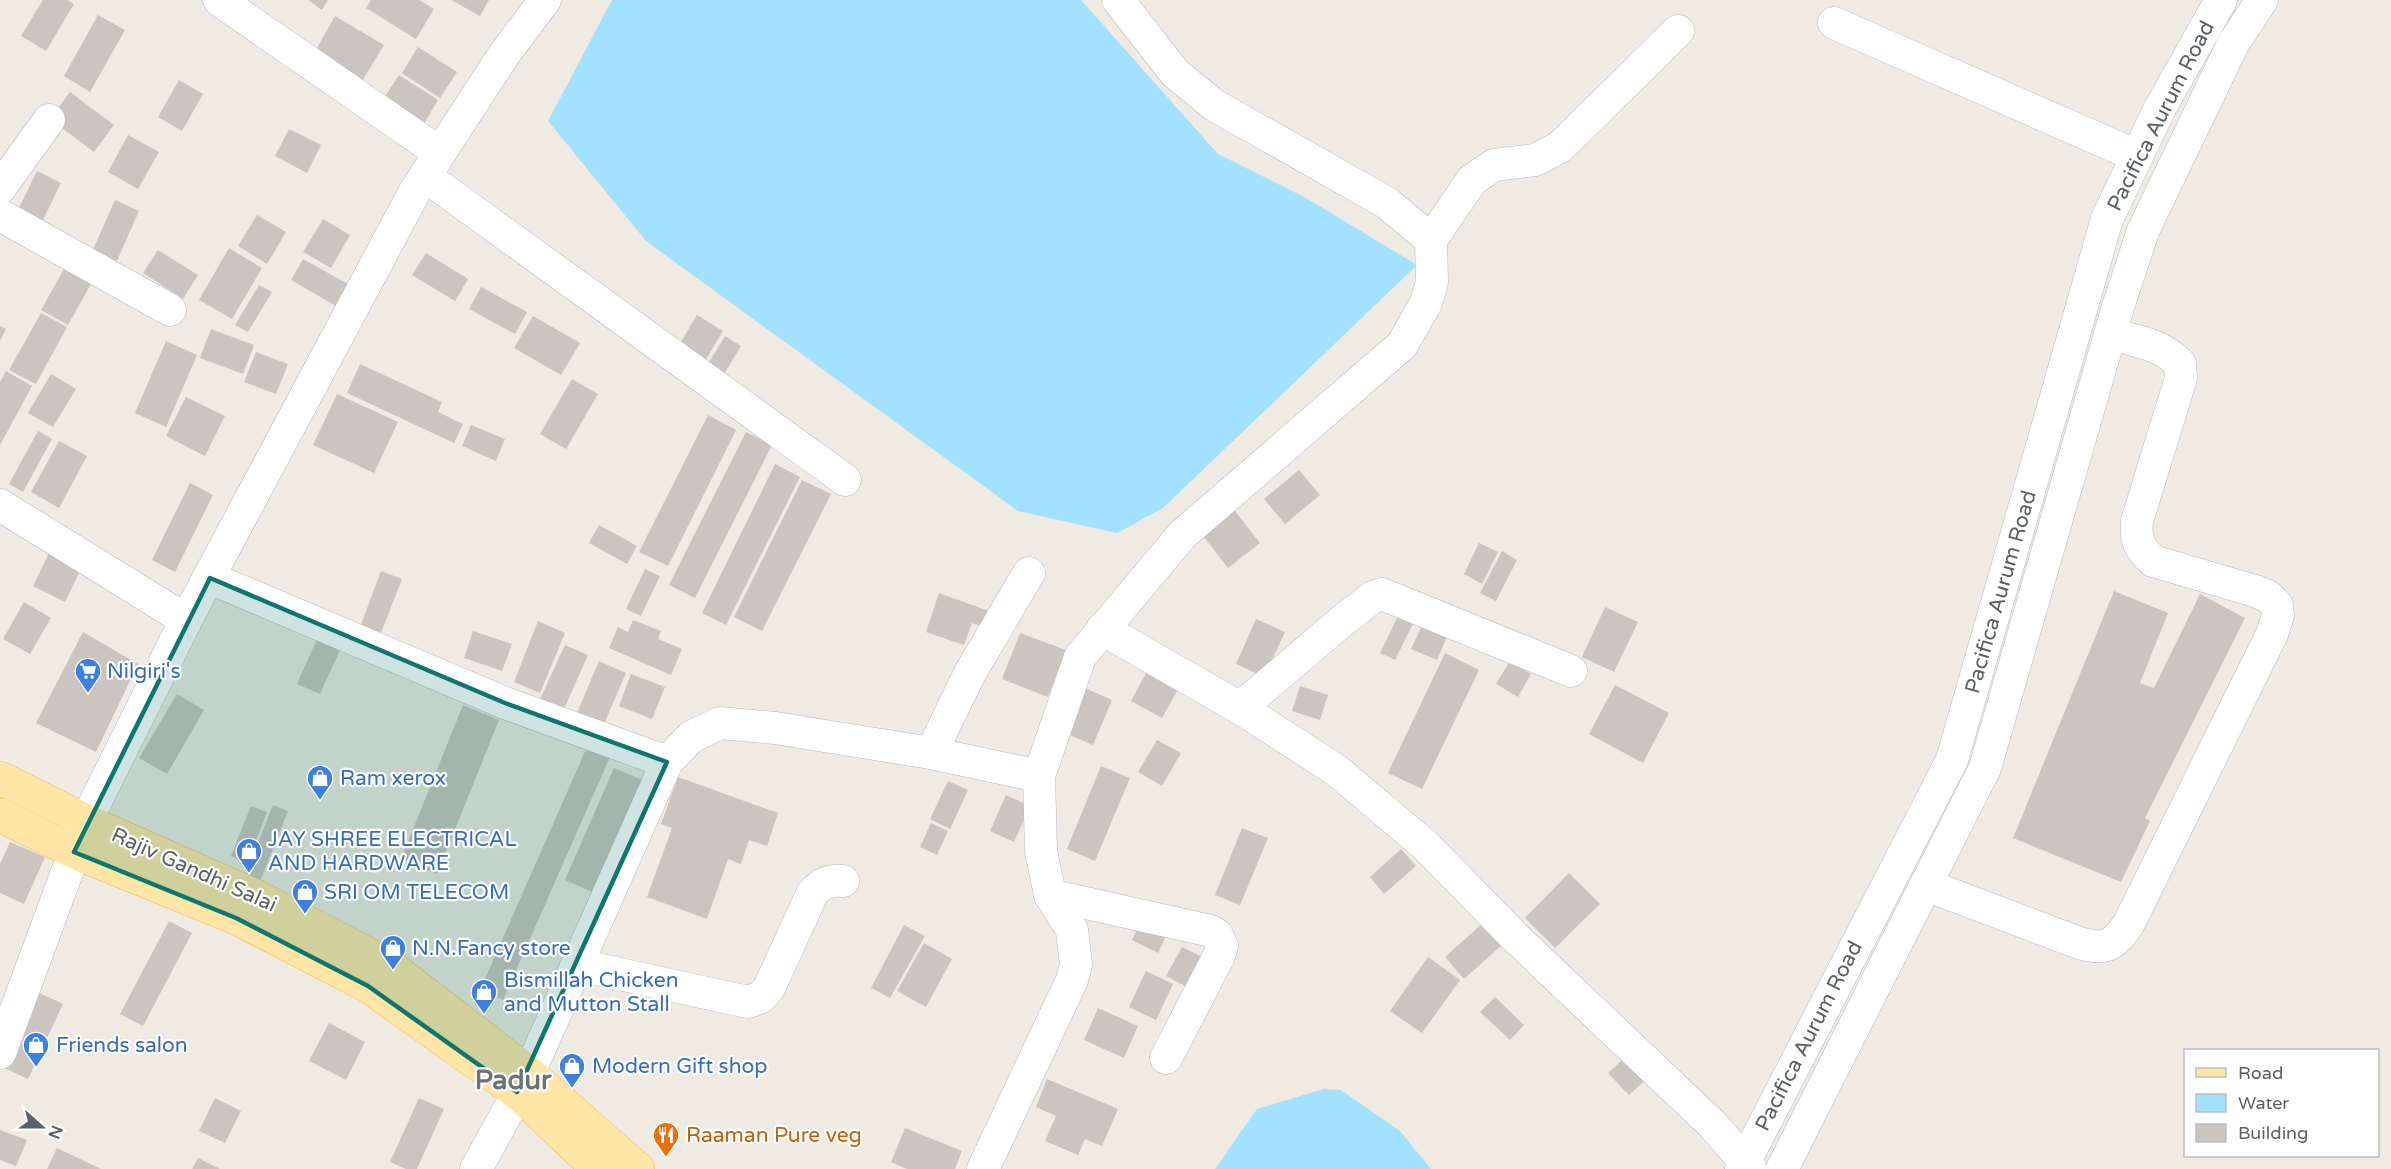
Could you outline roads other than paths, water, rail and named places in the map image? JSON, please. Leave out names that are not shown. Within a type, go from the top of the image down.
[{"type":"main road","name":"Rajiv Gandhi Salai","points":[[0,778],[86,821],[256,896],[386,963],[523,1083],[638,1169]]},
{"type":"main road","name":"Rajiv Gandhi Salai","points":[[0,815],[74,852],[236,918],[368,986],[523,1083],[598,1169]]},
{"type":"street","points":[[219,0],[845,480]]},
{"type":"street","points":[[0,1053],[86,821],[186,620],[414,193],[503,56],[545,0]]},
{"type":"street","points":[[1118,0],[1175,73],[1214,105],[1387,203],[1431,240]]},
{"type":"street","name":"Pacifica Aurum Road","points":[[1746,1166],[1952,760],[2107,219],[2159,110],[2221,0]]},
{"type":"street","name":"Pacifica Aurum Road","points":[[1782,1169],[1985,768],[2110,334],[2143,231],[2233,44],[2262,0]]},
{"type":"street","points":[[1834,22],[2138,156]]},
{"type":"street","points":[[983,1169],[1072,980],[1076,965],[1072,930],[1050,895],[1041,851],[1039,776],[1080,657],[1182,535],[1402,345],[1426,303],[1432,282],[1431,240],[1472,180],[1494,165],[1535,160],[1560,147],[1678,31]]},
{"type":"street","points":[[0,188],[49,120]]},
{"type":"street","points":[[0,215],[170,310]]},
{"type":"street","points":[[2107,219],[2143,231]]},
{"type":"street","points":[[1926,885],[2079,943],[2099,948],[2118,939],[2128,925],[2272,634],[2278,615],[2277,605],[2269,597],[2153,561],[2135,537],[2137,521],[2181,378],[2180,364],[2170,353],[2110,334]]},
{"type":"street","points":[[0,505],[186,620]]},
{"type":"street","points":[[931,753],[970,673],[1029,573]]},
{"type":"street","points":[[210,578],[505,703],[667,762]]},
{"type":"street","points":[[1240,708],[1333,628],[1373,597],[1382,594],[1571,671]]},
{"type":"street","points":[[1102,629],[1240,708],[1336,770],[1425,845],[1508,931],[1713,1125],[1746,1166]]},
{"type":"street","points":[[476,1169],[523,1083],[578,965],[667,762],[691,737],[720,723],[775,728],[931,753],[1039,776]]},
{"type":"street","points":[[578,965],[748,1002],[761,997],[769,988],[812,894],[820,885],[832,880],[843,881]]},
{"type":"street","points":[[1050,895],[1211,931],[1217,935],[1222,946],[1219,956],[1166,1058]]},
{"type":"water","points":[[612,0],[1081,0],[1218,154],[1306,198],[1417,265],[1163,508],[1117,533],[1018,511],[646,241],[548,121]]},
{"type":"water","points":[[1324,1089],[1341,1090],[1400,1131],[1431,1169],[1215,1169],[1257,1109]]},
{"type":"place","name":"Nilgiri's","points":[[88,694]]},
{"type":"place","name":"Ram xerox","points":[[320,801]]},
{"type":"place","name":"JAY SHREE ELECTRICAL AND HARDWARE","points":[[249,874]]},
{"type":"place","name":"SRI OM TELECOM","points":[[305,915]]},
{"type":"place","name":"N.N.Fancy store","points":[[393,971]]},
{"type":"place","name":"Bismillah Chicken and Mutton Stall","points":[[484,1015]]},
{"type":"place","name":"Friends salon","points":[[36,1068]]},
{"type":"place","name":"Modern Gift shop","points":[[572,1089]]},
{"type":"place","name":"Raaman Pure veg","points":[[666,1158]]},
{"type":"district","name":"Padur","points":[[513,1080]]}]
